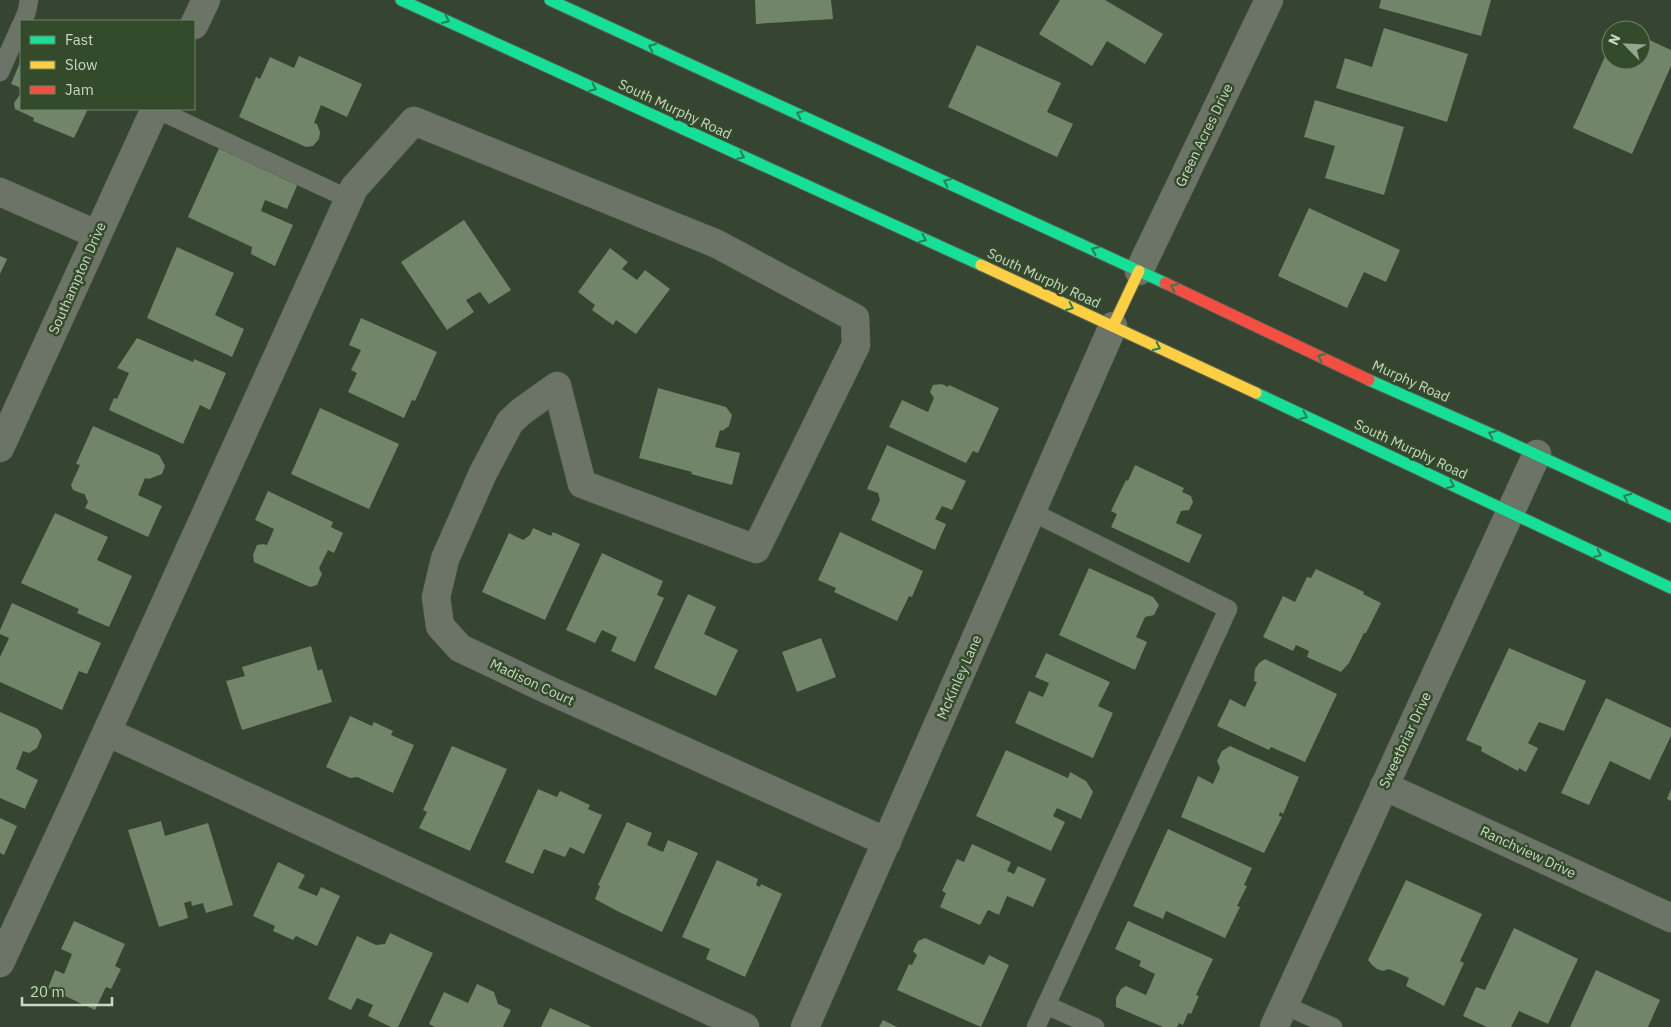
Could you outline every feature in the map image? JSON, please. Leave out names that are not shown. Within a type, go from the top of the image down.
[{"type":"main road","name":"South Murphy Road","points":[[401,0],[1113,326],[1671,588]]},
{"type":"main road","points":[[550,0],[1139,270],[1113,326]]},
{"type":"main road","name":"Murphy Road","points":[[1139,270],[1365,378],[1537,454],[1671,517]]},
{"type":"street","points":[[195,23],[206,0]]},
{"type":"street","name":"Green Acres Drive","points":[[1139,270],[1268,0]]},
{"type":"street","name":"Southampton Drive","points":[[0,448],[96,234],[155,110]]},
{"type":"street","name":"Madison Court","points":[[349,199],[354,188],[414,121],[717,244],[855,318],[856,346],[756,549],[582,484],[558,386],[522,411],[510,422],[483,473],[445,559],[436,596],[440,626],[460,648],[544,688],[887,842]]},
{"type":"street","points":[[0,192],[96,234]]},
{"type":"street","points":[[0,963],[349,199]]},
{"type":"street","name":"McKinley Lane","points":[[805,1027],[1113,326]]},
{"type":"street","name":"Sweetbriar Drive","points":[[1279,1016],[1537,454]]},
{"type":"street","points":[[107,732],[745,1027]]},
{"type":"street","name":"Ranchview Drive","points":[[1384,786],[1671,918]]},
{"type":"lane","points":[[23,20],[29,0]]},
{"type":"lane","points":[[0,72],[20,27]]},
{"type":"lane","points":[[157,110],[349,199]]},
{"type":"lane","points":[[1032,512],[1228,610],[1036,1027]]},
{"type":"lane","points":[[1046,1004],[1095,1027]]},
{"type":"lane","points":[[1279,1016],[1333,1027]]},
{"type":"building","points":[[755,0],[831,0],[833,19],[756,24]]},
{"type":"building","points":[[1060,0],[1105,0],[1163,34],[1145,64],[1107,41],[1092,66],[1039,34]]},
{"type":"building","points":[[1381,0],[1491,0],[1481,36],[1379,8]]},
{"type":"building","points":[[1384,28],[1468,54],[1447,122],[1336,88],[1345,58],[1372,67]]},
{"type":"building","points":[[1651,41],[1671,50],[1671,66],[1632,154],[1573,128],[1601,65],[1601,70],[1651,70]]},
{"type":"building","points":[[977,45],[1061,83],[1047,112],[1073,124],[1057,157],[948,107]]},
{"type":"building","points":[[299,56],[362,84],[347,117],[321,105],[314,123],[317,124],[320,132],[319,139],[313,146],[306,147],[239,117],[256,77],[260,79],[270,57],[294,68]]},
{"type":"building","points":[[20,62],[20,90],[19,87],[11,84]]},
{"type":"building","points":[[20,94],[20,110],[88,110],[74,138],[33,121],[34,118],[15,109],[14,103]]},
{"type":"building","points":[[1315,100],[1404,127],[1384,195],[1325,178],[1335,146],[1304,137]]},
{"type":"building","points":[[220,146],[299,181],[287,209],[265,200],[261,211],[293,225],[275,266],[251,254],[252,247],[188,217]]},
{"type":"building","points":[[1309,208],[1400,250],[1386,282],[1364,272],[1347,308],[1278,276]]},
{"type":"building","points":[[464,220],[511,290],[489,304],[480,292],[466,300],[474,312],[447,330],[401,262]]},
{"type":"building","points":[[177,247],[234,273],[215,315],[244,329],[232,357],[147,318]]},
{"type":"building","points":[[610,248],[628,262],[622,269],[637,280],[645,270],[670,289],[636,334],[616,320],[613,325],[592,310],[595,305],[578,292]]},
{"type":"building","points":[[0,256],[7,259],[0,274]]},
{"type":"building","points":[[361,318],[437,352],[415,401],[412,400],[404,418],[348,392],[357,373],[351,370],[361,350],[349,345]]},
{"type":"building","points":[[137,338],[193,362],[194,359],[226,373],[210,410],[200,405],[183,444],[109,410],[114,398],[117,399],[129,373],[117,368]]},
{"type":"building","points":[[942,384],[948,387],[949,385],[999,408],[978,453],[973,451],[966,463],[889,427],[902,400],[928,412],[934,398],[930,392],[933,385]]},
{"type":"building","points":[[658,388],[726,407],[732,415],[729,426],[722,431],[720,430],[715,447],[740,453],[732,485],[639,458]]},
{"type":"building","points":[[320,408],[399,444],[369,509],[291,474]]},
{"type":"building","points":[[93,426],[159,455],[165,466],[162,474],[149,479],[145,478],[138,495],[162,506],[148,537],[85,508],[88,502],[84,493],[73,490],[71,485],[80,465],[76,464]]},
{"type":"building","points":[[887,445],[966,481],[952,510],[942,506],[935,519],[946,524],[935,550],[871,520],[880,500],[878,493],[867,489]]},
{"type":"building","points":[[1135,465],[1184,488],[1182,492],[1191,496],[1193,502],[1189,510],[1181,511],[1176,523],[1202,535],[1189,563],[1111,527],[1117,514],[1111,511]]},
{"type":"building","points":[[268,491],[333,522],[331,527],[343,533],[334,553],[328,550],[319,568],[322,574],[317,585],[310,587],[254,562],[253,555],[257,545],[267,545],[274,529],[255,520]]},
{"type":"building","points":[[55,513],[108,537],[97,560],[132,576],[109,627],[77,613],[79,609],[21,583]]},
{"type":"building","points":[[533,528],[551,536],[553,532],[580,544],[545,620],[482,592],[509,533],[523,540],[530,535]]},
{"type":"building","points":[[840,532],[923,571],[912,597],[909,596],[897,621],[834,592],[836,588],[818,580]]},
{"type":"building","points":[[602,553],[663,581],[657,595],[664,598],[635,662],[611,651],[617,637],[602,630],[595,643],[566,630]]},
{"type":"building","points":[[1089,568],[1153,597],[1159,605],[1154,615],[1145,617],[1136,637],[1147,642],[1135,670],[1059,635]]},
{"type":"building","points":[[1316,569],[1364,592],[1363,594],[1381,603],[1349,663],[1341,672],[1307,657],[1309,651],[1296,645],[1293,651],[1263,637],[1283,596],[1295,602],[1307,577],[1311,578]]},
{"type":"building","points":[[688,594],[716,607],[704,634],[738,650],[716,696],[654,668]]},
{"type":"building","points":[[12,603],[101,643],[87,674],[79,671],[62,710],[0,682],[0,657],[9,638],[0,634],[0,630]]},
{"type":"building","points":[[821,638],[836,677],[797,692],[782,652]]},
{"type":"building","points":[[311,646],[318,671],[322,669],[332,702],[242,730],[226,681],[245,676],[242,667]]},
{"type":"building","points":[[1509,648],[1586,681],[1564,731],[1539,722],[1528,743],[1538,748],[1526,772],[1519,768],[1518,771],[1481,751],[1482,747],[1466,740]]},
{"type":"building","points":[[1046,653],[1110,682],[1098,706],[1113,713],[1093,758],[1015,723],[1029,691],[1043,697],[1049,683],[1035,677]]},
{"type":"building","points":[[1265,659],[1337,694],[1305,762],[1271,747],[1269,750],[1217,726],[1230,699],[1245,707],[1257,682],[1254,681],[1255,669]]},
{"type":"building","points":[[1606,698],[1671,728],[1671,736],[1650,780],[1610,761],[1589,805],[1561,793]]},
{"type":"building","points":[[0,712],[38,729],[42,736],[37,748],[29,753],[23,751],[16,769],[38,780],[25,809],[0,798]]},
{"type":"building","points":[[350,716],[372,726],[374,722],[393,731],[391,735],[414,745],[393,793],[357,777],[350,778],[326,767]]},
{"type":"building","points":[[452,746],[507,769],[470,851],[419,828],[427,812],[423,810]]},
{"type":"building","points":[[1230,746],[1299,777],[1283,814],[1280,812],[1279,816],[1282,817],[1264,853],[1181,817],[1198,776],[1213,784],[1220,768],[1217,761],[1222,751]]},
{"type":"building","points":[[1006,750],[1068,778],[1070,772],[1086,781],[1093,792],[1081,819],[1057,808],[1053,816],[1065,822],[1051,851],[976,816]]},
{"type":"building","points":[[538,789],[557,797],[560,791],[590,805],[588,809],[602,815],[584,854],[570,847],[565,857],[544,849],[533,874],[505,862]]},
{"type":"building","points":[[1671,789],[1671,801],[1667,799]]},
{"type":"building","points":[[0,818],[17,826],[4,855],[0,853]]},
{"type":"building","points":[[161,821],[165,836],[208,823],[233,905],[206,913],[203,903],[192,906],[191,901],[184,903],[188,918],[159,927],[128,830]]},
{"type":"building","points":[[627,822],[652,833],[647,845],[663,852],[668,840],[698,853],[662,932],[595,899],[600,886],[598,885]]},
{"type":"building","points":[[1168,829],[1252,868],[1244,885],[1247,886],[1237,906],[1240,907],[1225,938],[1166,911],[1163,919],[1133,906]]},
{"type":"building","points":[[972,844],[1011,862],[1007,871],[1014,874],[1018,866],[1046,879],[1033,907],[1007,896],[999,915],[988,910],[980,925],[940,907],[946,893],[942,891],[957,859],[964,862]]},
{"type":"building","points":[[717,860],[758,879],[756,885],[760,887],[761,884],[782,894],[745,977],[706,959],[710,949],[682,937]]},
{"type":"building","points":[[278,862],[305,875],[298,888],[317,896],[321,887],[340,896],[317,946],[296,936],[293,940],[273,931],[275,926],[253,916]]},
{"type":"building","points":[[1406,880],[1482,914],[1460,961],[1464,963],[1444,1006],[1406,986],[1409,978],[1389,969],[1383,971],[1377,969],[1368,960]]},
{"type":"building","points":[[74,921],[125,944],[115,966],[121,969],[111,989],[106,987],[95,1010],[48,988],[55,970],[64,974],[72,954],[61,949]]},
{"type":"building","points":[[1128,921],[1213,959],[1196,995],[1199,996],[1191,1014],[1188,1013],[1183,1025],[1179,1023],[1177,1027],[1163,1027],[1116,1007],[1116,998],[1121,989],[1126,986],[1146,995],[1155,974],[1139,966],[1141,961],[1115,949]]},
{"type":"building","points":[[1514,928],[1578,959],[1548,1024],[1519,1011],[1511,1027],[1487,1027],[1463,1016],[1476,987],[1485,990]]},
{"type":"building","points":[[390,933],[433,953],[398,1027],[391,1027],[368,1016],[373,1005],[357,998],[351,1010],[328,999],[357,936],[376,945],[385,944]]},
{"type":"building","points":[[925,938],[984,965],[989,955],[1009,965],[981,1027],[897,990],[909,964],[912,965],[917,955],[913,951],[918,941]]},
{"type":"building","points":[[1596,970],[1660,1000],[1648,1027],[1570,1027]]},
{"type":"building","points":[[477,984],[494,992],[498,1004],[511,1010],[503,1027],[435,1027],[429,1024],[444,992],[468,1003]]},
{"type":"building","points":[[550,1008],[592,1027],[541,1027]]},
{"type":"building","points":[[883,1020],[897,1027],[879,1027]]},
{"type":"traffic: fast","points":[[401,0],[981,265]]},
{"type":"traffic: fast","points":[[550,0],[1165,283]]},
{"type":"traffic: fast","points":[[1369,380],[1671,517]]},
{"type":"traffic: fast","points":[[1256,393],[1671,588]]},
{"type":"traffic: slow","points":[[981,265],[1256,393]]},
{"type":"traffic: slow","points":[[1113,326],[1139,271]]},
{"type":"traffic: jam","points":[[1165,283],[1369,380]]}]
